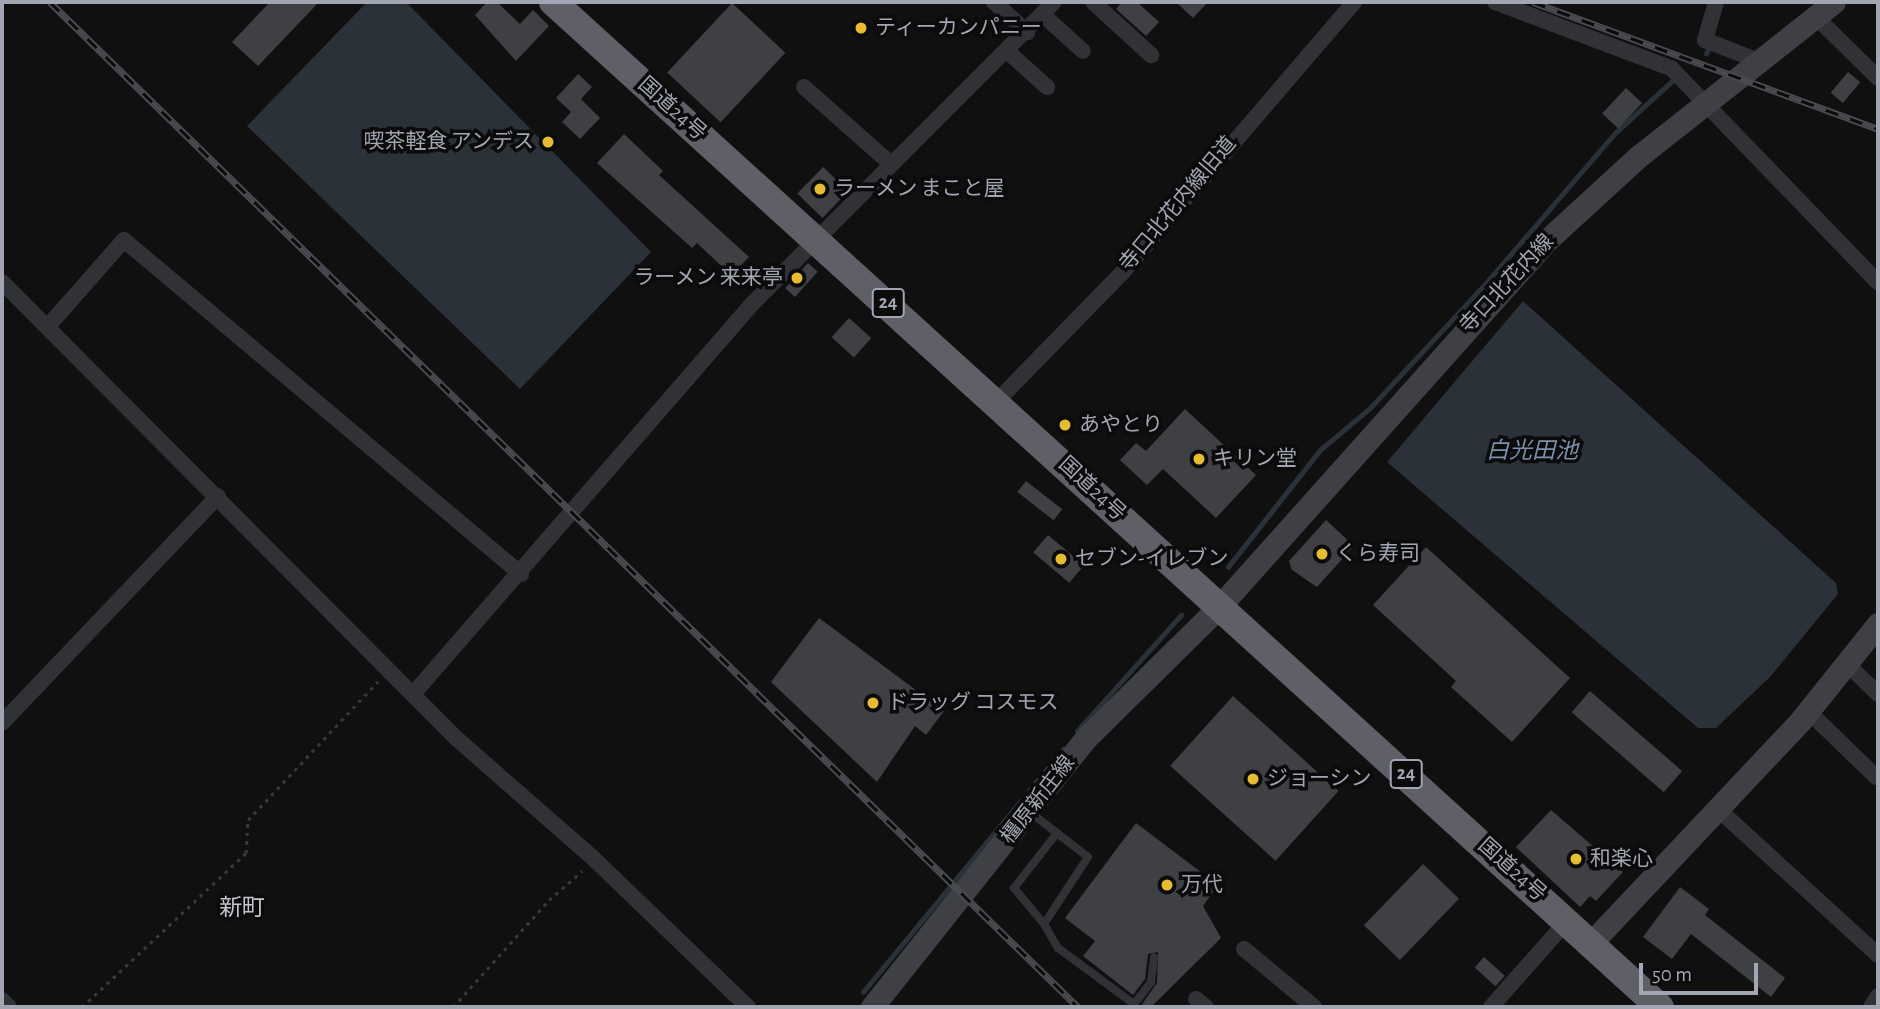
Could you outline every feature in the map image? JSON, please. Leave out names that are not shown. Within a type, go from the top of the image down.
[{"type":"highway","name":"国道24号","points":[[553,2],[997,401],[1219,607],[1568,919],[1660,1007]]},
{"type":"main road","name":"寺口北花内線","points":[[1219,607],[1544,243],[1705,105],[1826,10]]},
{"type":"main road","name":"橿原新庄線","points":[[872,1007],[1103,719],[1219,607]]},
{"type":"main road","points":[[1592,942],[1808,711],[1878,624]]},
{"type":"street","points":[[994,2],[1027,32]]},
{"type":"street","points":[[414,693],[522,574],[568,511],[815,237],[1027,32],[1054,2]]},
{"type":"street","points":[[1093,2],[1151,55]]},
{"type":"street","name":"寺口北花内線旧道","points":[[997,401],[1122,273],[1353,2]]},
{"type":"street","points":[[1495,2],[1671,68],[1878,282]]},
{"type":"street","points":[[1716,2],[1705,40],[1761,62]]},
{"type":"street","points":[[1826,10],[1878,78]]},
{"type":"street","points":[[1042,14],[1083,51]]},
{"type":"street","points":[[1007,51],[1047,86]]},
{"type":"street","points":[[804,87],[890,163]]},
{"type":"street","points":[[49,326],[124,240],[522,574]]},
{"type":"street","points":[[2,282],[49,326],[475,756],[593,858],[748,1007]]},
{"type":"street","points":[[2,723],[218,496]]},
{"type":"street","points":[[1846,663],[1878,694]]},
{"type":"street","points":[[1808,711],[1876,777]]},
{"type":"street","points":[[1718,809],[1878,955]]},
{"type":"street","points":[[1491,1007],[1568,919]]},
{"type":"street","points":[[1244,949],[1314,1007]]},
{"type":"street","points":[[1871,1007],[1878,996]]},
{"type":"street","points":[[2,1000],[9,1007]]},
{"type":"lane","points":[[1028,811],[1088,857],[1044,924]]},
{"type":"lane","points":[[1057,833],[1014,888],[1044,924],[1058,948],[1126,1001],[1134,1004],[1144,996],[1154,957]]},
{"type":"path","points":[[82,1007],[246,853],[248,820],[390,669]]},
{"type":"path","points":[[453,1007],[593,858]]},
{"type":"water","points":[[367,2],[406,2],[651,252],[520,389],[247,126]]},
{"type":"water","name":"白光田池","points":[[1523,301],[1836,583],[1838,594],[1770,677],[1716,728],[1698,728],[1387,462]]},
{"type":"building","points":[[270,2],[319,2],[258,66],[232,42]]},
{"type":"building","points":[[487,2],[497,2],[520,24],[533,10],[549,26],[516,61],[475,15]]},
{"type":"building","points":[[1122,2],[1137,2],[1159,22],[1146,36],[1116,9]]},
{"type":"building","points":[[1176,2],[1208,2],[1193,18]]},
{"type":"building","points":[[732,3],[785,53],[721,122],[667,72]]},
{"type":"building","points":[[1848,72],[1860,82],[1843,103],[1831,93]]},
{"type":"building","points":[[578,74],[592,87],[581,99],[600,118],[580,139],[562,122],[571,112],[556,98]]},
{"type":"building","points":[[1626,88],[1642,103],[1618,129],[1602,114]]},
{"type":"building","points":[[624,134],[663,171],[659,175],[749,257],[731,275],[697,243],[692,248],[597,163]]},
{"type":"building","points":[[823,167],[848,191],[822,218],[797,194]]},
{"type":"building","points":[[808,263],[818,272],[795,297],[785,288]]},
{"type":"building","points":[[849,318],[871,338],[854,357],[832,337]]},
{"type":"building","name":"キリン堂","points":[[1185,409],[1256,475],[1216,518],[1163,469],[1147,485],[1120,460],[1136,443],[1146,451]]},
{"type":"building","points":[[1026,481],[1062,509],[1054,520],[1017,492]]},
{"type":"building","name":"くら寿司","points":[[1326,520],[1354,546],[1317,587],[1292,570],[1289,561]]},
{"type":"building","points":[[1048,535],[1084,565],[1069,583],[1033,553]]},
{"type":"building","points":[[1426,547],[1570,678],[1512,742],[1451,687],[1456,681],[1373,605]]},
{"type":"building","points":[[819,618],[944,711],[926,735],[915,726],[877,782],[771,682]]},
{"type":"building","points":[[1590,691],[1682,771],[1664,792],[1572,712]]},
{"type":"building","name":"ジョーシン","points":[[1233,696],[1339,791],[1276,861],[1170,766]]},
{"type":"building","points":[[1551,810],[1623,872],[1596,901],[1590,896],[1580,907],[1516,847]]},
{"type":"building","points":[[1136,823],[1218,885],[1203,906],[1221,938],[1151,1007],[1140,1007],[1157,983],[1158,952],[1148,954],[1145,979],[1133,995],[1083,956],[1095,941],[1065,918]]},
{"type":"building","points":[[1423,864],[1459,899],[1400,960],[1364,925]]},
{"type":"building","points":[[1680,887],[1709,909],[1705,915],[1785,978],[1771,997],[1691,934],[1672,959],[1643,937]]},
{"type":"building","points":[[1484,957],[1505,976],[1495,986],[1475,967]]},
{"type":"waterway","points":[[1706,54],[1709,47]]},
{"type":"waterway","points":[[1228,567],[1320,450],[1370,408],[1486,283],[1614,134],[1672,81]]},
{"type":"waterway","points":[[1077,731],[1181,615]]},
{"type":"waterway","points":[[863,992],[1063,749]]},
{"type":"railway","points":[[50,2],[1078,1007]]},
{"type":"railway","points":[[1533,2],[1878,129]]},
{"type":"place","name":"ティーカンパニー","points":[[861,28]]},
{"type":"place","name":"喫茶軽食 アンデス","points":[[548,142]]},
{"type":"place","name":"ラーメン まこと屋","points":[[820,189]]},
{"type":"place","name":"ラーメン 来来亭","points":[[797,278]]},
{"type":"place","name":"あやとり","points":[[1065,425]]},
{"type":"place","name":"キリン堂","points":[[1199,459]]},
{"type":"place","name":"くら寿司","points":[[1322,554]]},
{"type":"place","name":"セブン-イレブン","points":[[1061,559]]},
{"type":"place","name":"ドラッグ コスモス","points":[[873,703]]},
{"type":"place","name":"ジョーシン","points":[[1253,779]]},
{"type":"place","name":"和楽心","points":[[1576,859]]},
{"type":"place","name":"万代","points":[[1167,885]]},
{"type":"district","name":"新町","points":[[242,909]]}]
